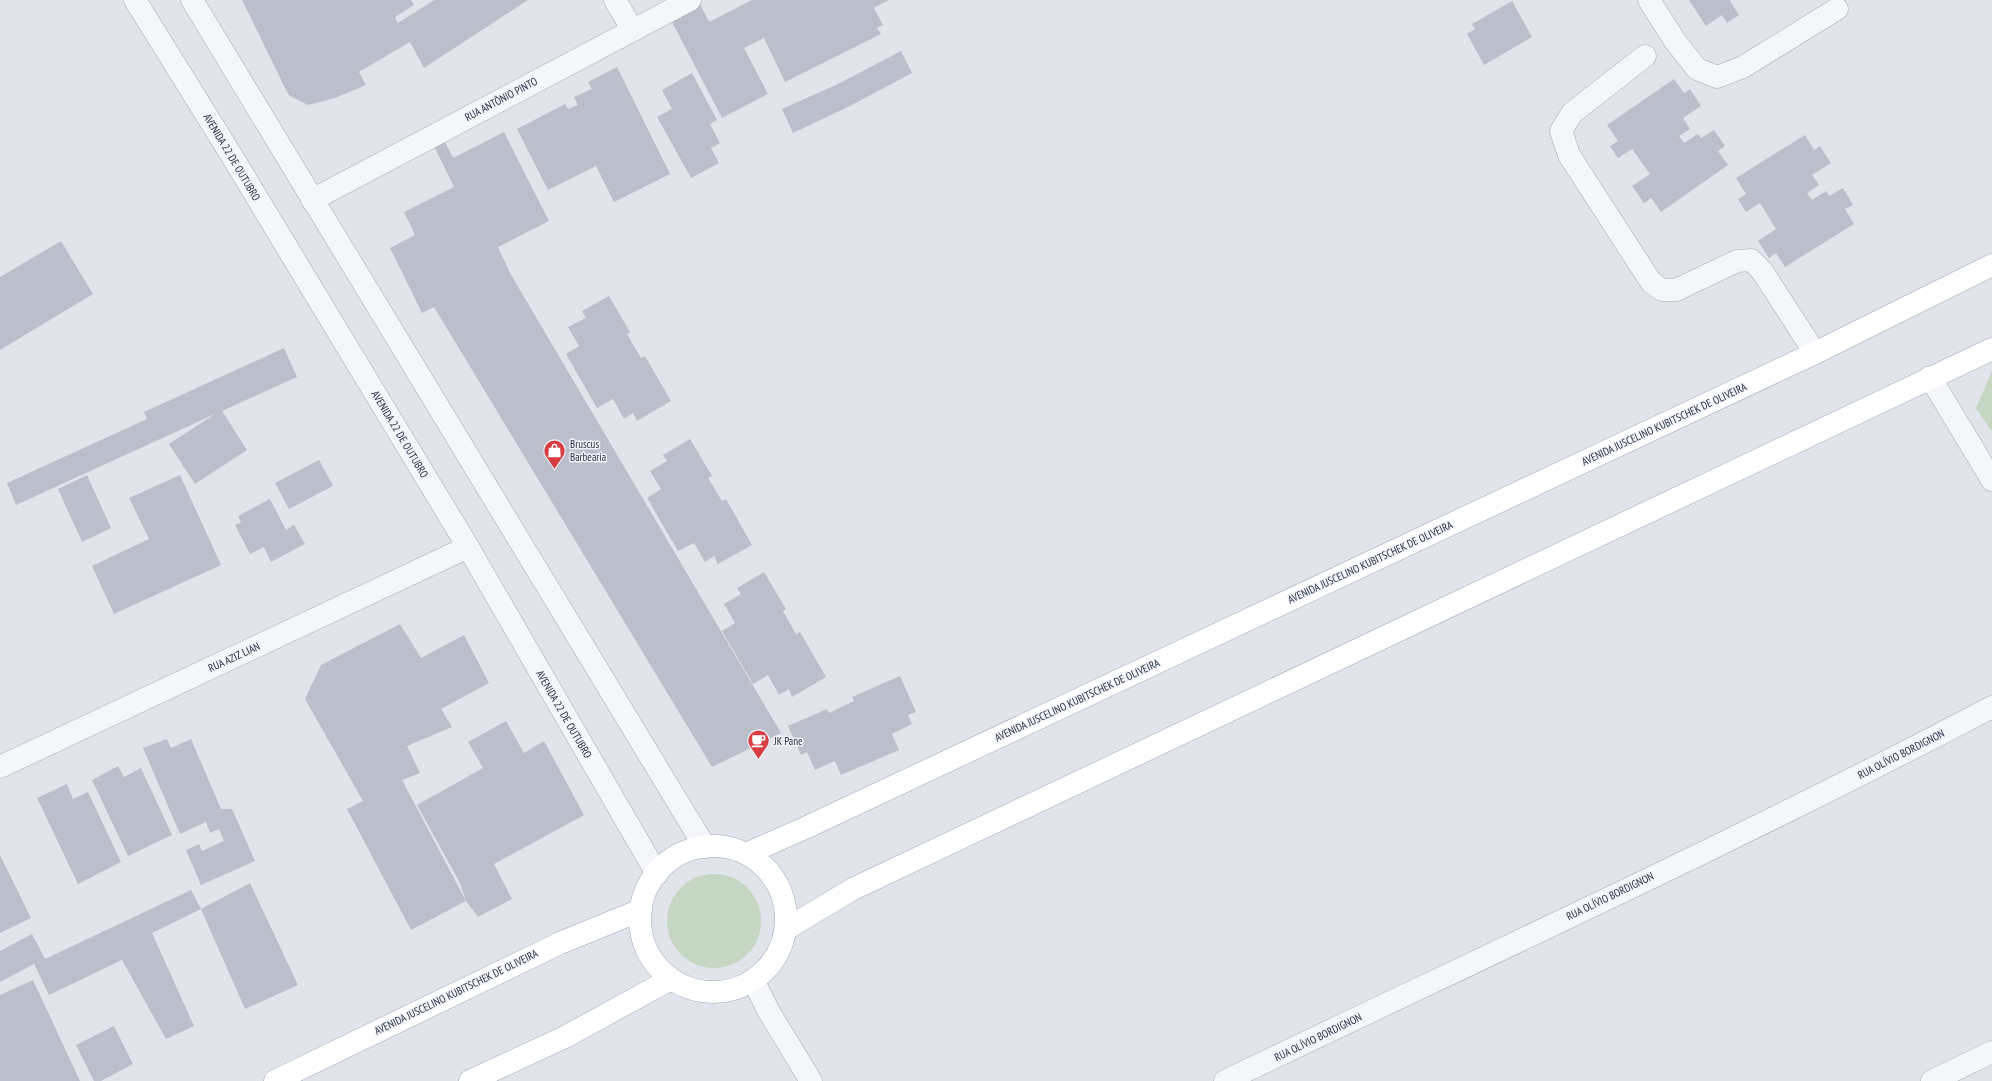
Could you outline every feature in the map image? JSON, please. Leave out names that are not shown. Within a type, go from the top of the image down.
[{"type":"main road","name":"AVENIDA JUSCELINO KUBITSCHEK DE OLIVEIRA","points":[[746,854],[805,828],[1815,353],[1992,265]]},
{"type":"main road","points":[[786,929],[853,889],[1930,377],[1992,349]]},
{"type":"main road","points":[[705,847],[726,847],[746,854],[770,873],[778,885],[786,913],[786,929],[782,944],[775,958],[765,970],[753,980],[737,988],[720,992],[703,991],[686,987],[671,979],[659,968],[650,956],[643,941],[641,910],[646,890],[657,874],[674,858],[689,851],[705,847]]},
{"type":"main road","name":"AVENIDA JUSCELINO KUBITSCHEK DE OLIVEIRA","points":[[275,1081],[560,943],[641,910]]},
{"type":"main road","points":[[470,1081],[565,1037],[671,979]]},
{"type":"street","name":"AVENIDA 22 DE OUTUBRO","points":[[136,0],[468,547],[657,874]]},
{"type":"street","points":[[192,0],[705,847]]},
{"type":"street","points":[[615,0],[632,29]]},
{"type":"street","name":"RUA ANTÔNIO PINTO","points":[[312,200],[632,29],[690,0]]},
{"type":"street","points":[[1649,0],[1675,41],[1696,69],[1717,77],[1743,67],[1837,9]]},
{"type":"street","points":[[1645,56],[1572,113],[1560,131],[1569,155],[1651,282],[1662,290],[1676,290],[1737,262],[1751,260],[1762,271],[1815,353]]},
{"type":"street","points":[[1930,377],[1992,480]]},
{"type":"street","name":"RUA AZIZ LIAN","points":[[0,767],[468,547]]},
{"type":"street","name":"RUA OLÍVIO BORDIGNON","points":[[1225,1081],[1765,822],[1896,758],[1992,707]]},
{"type":"street","points":[[753,980],[769,1012],[812,1081]]},
{"type":"street","points":[[1932,1081],[1992,1052]]},
{"type":"green space","points":[[1992,371],[1992,432],[1976,408]]},
{"type":"green space","points":[[714,874],[732,877],[747,888],[758,903],[761,921],[758,939],[747,954],[732,965],[714,968],[696,965],[681,954],[670,939],[667,921],[670,903],[681,888],[696,877]]},
{"type":"building","points":[[242,0],[411,0],[414,5],[395,17],[398,23],[434,0],[528,0],[424,68],[410,42],[359,72],[366,85],[335,98],[308,105],[290,96],[287,92]]},
{"type":"building","points":[[752,0],[889,0],[874,8],[883,25],[877,28],[881,34],[785,82],[764,38],[744,48],[768,94],[722,118],[671,20],[700,4],[709,22]]},
{"type":"building","points":[[1689,0],[1731,0],[1730,1],[1739,15],[1727,23],[1722,15],[1706,26]]},
{"type":"building","points":[[1512,1],[1532,37],[1484,65],[1467,34],[1475,29],[1472,24]]},
{"type":"building","points":[[901,51],[912,73],[850,106],[793,133],[782,109],[838,84]]},
{"type":"building","points":[[617,67],[670,174],[614,202],[596,166],[548,190],[517,129],[565,104],[568,109],[578,105],[574,97],[592,89],[588,82]]},
{"type":"building","points":[[692,73],[717,120],[710,124],[720,143],[711,148],[719,163],[691,178],[657,117],[672,109],[662,90]]},
{"type":"building","points":[[1674,79],[1684,93],[1690,89],[1701,106],[1683,118],[1690,129],[1679,136],[1684,143],[1698,134],[1701,138],[1714,130],[1725,146],[1718,151],[1728,165],[1661,212],[1651,198],[1644,203],[1632,186],[1650,174],[1632,149],[1618,158],[1610,146],[1618,141],[1607,125]]},
{"type":"building","points":[[504,132],[549,221],[498,247],[510,273],[781,733],[712,767],[434,307],[422,313],[390,248],[415,235],[404,212],[454,187],[435,148],[445,142],[453,158]]},
{"type":"building","points":[[1805,135],[1814,150],[1820,146],[1831,163],[1812,175],[1819,185],[1807,193],[1812,200],[1826,191],[1829,196],[1843,188],[1853,205],[1845,209],[1854,224],[1785,267],[1776,253],[1769,258],[1758,241],[1776,229],[1760,203],[1746,212],[1738,199],[1746,194],[1736,178]]},
{"type":"building","points":[[61,241],[93,294],[0,350],[0,277]]},
{"type":"building","points":[[609,296],[630,332],[627,334],[641,358],[645,356],[671,401],[637,421],[633,413],[624,419],[613,399],[597,408],[566,354],[579,346],[568,327],[586,318],[582,311]]},
{"type":"building","points":[[284,348],[297,377],[222,411],[247,450],[195,484],[169,444],[215,414],[16,505],[7,483],[147,419],[144,412]]},
{"type":"building","points":[[690,439],[712,476],[708,478],[722,501],[726,499],[752,545],[718,564],[714,556],[705,562],[694,543],[678,551],[647,498],[661,489],[650,471],[667,461],[663,455]]},
{"type":"building","points":[[319,460],[333,486],[289,509],[275,483]]},
{"type":"building","points":[[87,475],[111,528],[82,542],[58,489]]},
{"type":"building","points":[[180,475],[221,565],[114,614],[92,566],[149,539],[129,498]]},
{"type":"building","points":[[270,499],[286,530],[294,525],[305,544],[271,562],[264,547],[250,554],[235,525],[241,522],[238,516]]},
{"type":"building","points":[[764,572],[786,609],[783,611],[796,634],[800,632],[826,677],[792,697],[789,689],[779,695],[768,675],[753,684],[722,631],[735,623],[724,604],[741,594],[737,588]]},
{"type":"building","points":[[400,624],[421,658],[464,635],[489,683],[441,709],[452,727],[407,746],[420,773],[402,780],[466,901],[411,930],[347,809],[363,801],[305,699],[321,665]]},
{"type":"building","points":[[900,676],[916,712],[908,715],[912,724],[892,734],[899,750],[841,775],[835,761],[815,770],[807,752],[801,755],[788,726],[827,709],[829,713],[854,701],[852,697]]},
{"type":"building","points":[[506,721],[524,753],[544,741],[584,815],[494,864],[512,899],[478,917],[466,901],[460,883],[417,805],[483,768],[468,742]]},
{"type":"building","points":[[167,739],[171,748],[191,739],[221,809],[232,809],[255,861],[201,885],[186,850],[199,844],[202,851],[224,841],[219,829],[210,833],[206,822],[180,834],[143,748]]},
{"type":"building","points":[[118,766],[124,777],[141,768],[172,835],[128,856],[92,780]]},
{"type":"building","points":[[67,784],[73,799],[88,792],[121,862],[78,884],[37,798]]},
{"type":"building","points":[[0,855],[31,918],[0,933]]},
{"type":"building","points":[[250,883],[298,985],[245,1009],[201,909]]},
{"type":"building","points":[[191,890],[201,909],[152,933],[194,1026],[166,1039],[122,960],[49,995],[34,964],[0,982],[0,951],[32,934],[45,959]]},
{"type":"building","points":[[33,980],[80,1081],[0,1081],[0,995]]},
{"type":"building","points":[[114,1026],[133,1064],[101,1081],[94,1081],[76,1045]]},
{"type":"place","name":"Bruscus Barbearia","points":[[555,470]]},
{"type":"place","name":"JK Pane","points":[[758,760]]}]
